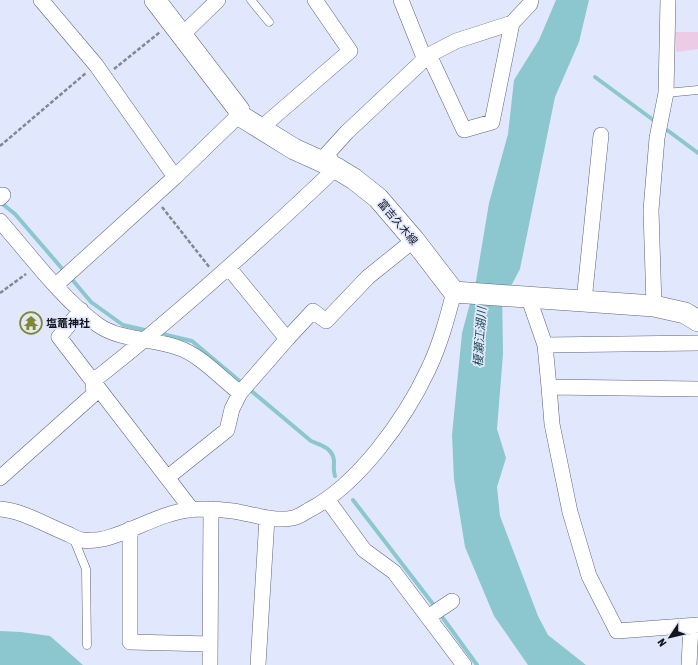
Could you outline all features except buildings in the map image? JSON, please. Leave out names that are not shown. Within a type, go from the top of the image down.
[{"type":"main road","points":[[155,0],[239,110],[239,115]]},
{"type":"main road","name":"富吉久木線","points":[[239,115],[294,149],[336,168],[354,179],[378,198],[460,293]]},
{"type":"main road","points":[[460,293],[530,299],[654,306],[685,313],[698,321]]},
{"type":"street","points":[[40,0],[100,71],[175,177]]},
{"type":"street","points":[[177,29],[218,0]]},
{"type":"street","points":[[261,128],[350,51],[315,0]]},
{"type":"street","points":[[401,0],[427,57],[464,130],[492,122],[512,23]]},
{"type":"street","points":[[93,381],[152,334],[229,268],[336,168],[327,154],[347,132],[427,57],[456,41],[512,23],[530,4],[531,0]]},
{"type":"street","points":[[654,306],[651,210],[660,124],[666,92],[668,0]]},
{"type":"street","points":[[57,284],[175,177],[239,115]]},
{"type":"street","points":[[584,301],[601,135]]},
{"type":"street","points":[[0,221],[38,265],[81,310],[98,325],[111,332],[152,334],[193,355],[244,387]]},
{"type":"street","points":[[168,477],[227,430],[232,408],[244,387],[313,311],[326,320],[368,277],[414,240]]},
{"type":"street","points":[[229,268],[287,339]]},
{"type":"street","points":[[0,509],[14,510],[82,540],[105,539],[166,514],[192,510],[211,509],[281,520],[295,518],[327,499],[355,476],[400,418],[428,370],[460,293]]},
{"type":"street","points":[[530,299],[545,345],[552,424],[570,512],[589,576],[617,631],[694,625],[689,665]]},
{"type":"street","points":[[81,310],[59,337],[192,510]]},
{"type":"street","points":[[545,345],[698,343]]},
{"type":"street","points":[[0,478],[94,394],[93,381]]},
{"type":"street","points":[[549,387],[698,389]]},
{"type":"street","points":[[327,499],[364,550],[394,572],[430,616],[464,665]]},
{"type":"street","points":[[210,665],[211,509]]},
{"type":"street","points":[[258,665],[267,518]]},
{"type":"street","points":[[130,528],[130,642],[210,644]]},
{"type":"street","points":[[430,616],[449,603]]},
{"type":"lane","points":[[251,0],[269,22]]},
{"type":"lane","points":[[666,92],[698,90]]},
{"type":"lane","points":[[72,536],[86,569],[87,646]]},
{"type":"path","points":[[0,146],[100,71],[177,29]]},
{"type":"path","points":[[153,196],[217,278]]},
{"type":"path","points":[[0,293],[38,265]]},
{"type":"shaded area","points":[[674,32],[698,32],[698,49],[676,52]]},
{"type":"water","name":"榎瀬江湖川","points":[[556,0],[589,0],[579,42],[555,97],[520,269],[510,288],[502,289],[503,354],[497,429],[506,458],[497,487],[500,516],[538,616],[548,635],[586,665],[528,665],[494,616],[465,547],[454,479],[452,435],[462,333],[476,281],[489,203],[508,134],[514,80],[539,40]]},
{"type":"water","points":[[0,631],[50,636],[83,665],[0,665]]},
{"type":"waterway","points":[[595,77],[656,122]]},
{"type":"waterway","points":[[663,127],[698,153]]},
{"type":"waterway","points":[[0,202],[15,214],[65,272]]},
{"type":"waterway","points":[[70,277],[91,302],[123,325],[149,331]]},
{"type":"waterway","points":[[158,333],[192,341],[311,441],[329,450],[334,461],[335,476]]},
{"type":"waterway","points":[[353,500],[436,608]]},
{"type":"waterway","points":[[440,614],[477,665]]},
{"type":"place","name":"塩竈神社","points":[[31,323]]}]
